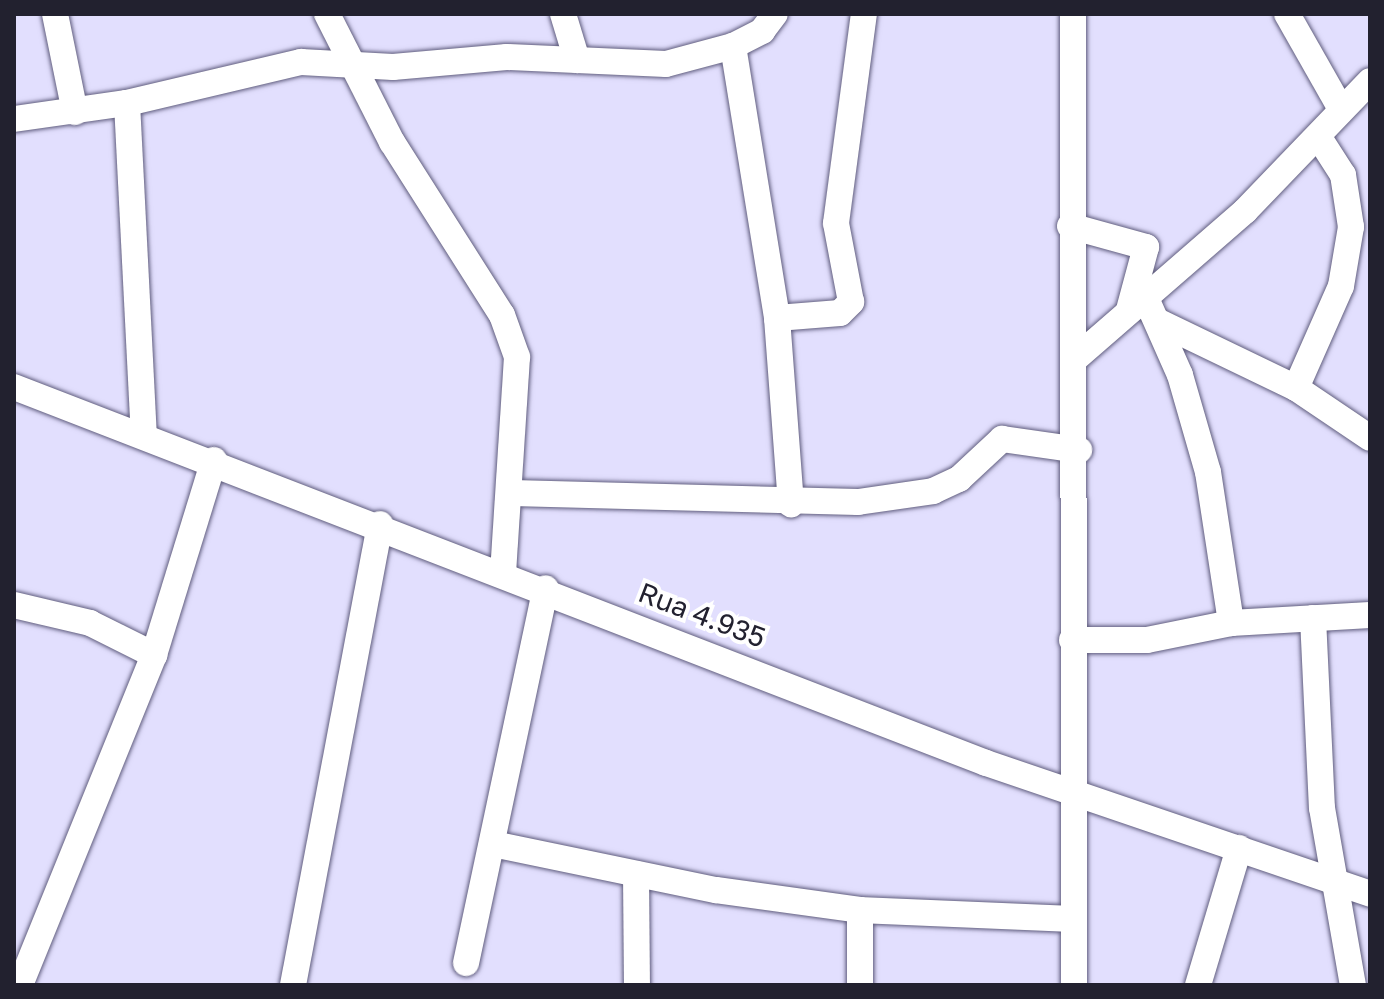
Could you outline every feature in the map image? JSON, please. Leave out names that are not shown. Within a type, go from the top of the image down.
[{"type":"street","points":[[55,14],[75,112]]},
{"type":"street","points":[[327,14],[354,67],[502,315],[517,357],[512,493],[503,571]]},
{"type":"street","points":[[563,14],[577,60]]},
{"type":"street","points":[[14,119],[127,103],[265,66],[354,67],[577,60],[641,67],[733,46],[775,14]]},
{"type":"street","points":[[777,318],[840,313],[851,302],[836,223],[864,14]]},
{"type":"street","points":[[1073,14],[1070,226],[1079,450],[1072,640],[1074,985]]},
{"type":"street","points":[[1287,14],[1341,109]]},
{"type":"street","points":[[733,46],[777,318],[791,504]]},
{"type":"street","points":[[1076,358],[1245,211],[1370,81]]},
{"type":"street","points":[[127,103],[144,434]]},
{"type":"street","points":[[1296,388],[1341,286],[1351,227],[1343,175],[1318,136]]},
{"type":"street","points":[[1070,226],[1146,247],[1137,303]]},
{"type":"street","points":[[1137,303],[1159,322],[1296,388],[1370,438]]},
{"type":"street","points":[[1159,322],[1208,472],[1231,623]]},
{"type":"street","name":"Rua 4.935","points":[[14,387],[503,571],[986,763],[1072,788],[1370,894]]},
{"type":"street","points":[[512,493],[791,504],[933,491],[959,479],[1002,439],[1079,450]]},
{"type":"street","points":[[20,985],[154,655],[214,460]]},
{"type":"street","points":[[293,985],[380,524]]},
{"type":"street","points":[[466,963],[546,588]]},
{"type":"street","points":[[14,605],[90,623],[154,655]]},
{"type":"street","points":[[1072,640],[1147,640],[1231,623],[1370,615]]},
{"type":"street","points":[[1313,618],[1331,880],[1353,985]]},
{"type":"street","points":[[493,844],[636,874],[860,910],[1072,919]]},
{"type":"street","points":[[1198,985],[1239,848]]},
{"type":"street","points":[[636,874],[637,985]]},
{"type":"street","points":[[860,910],[860,985]]}]
